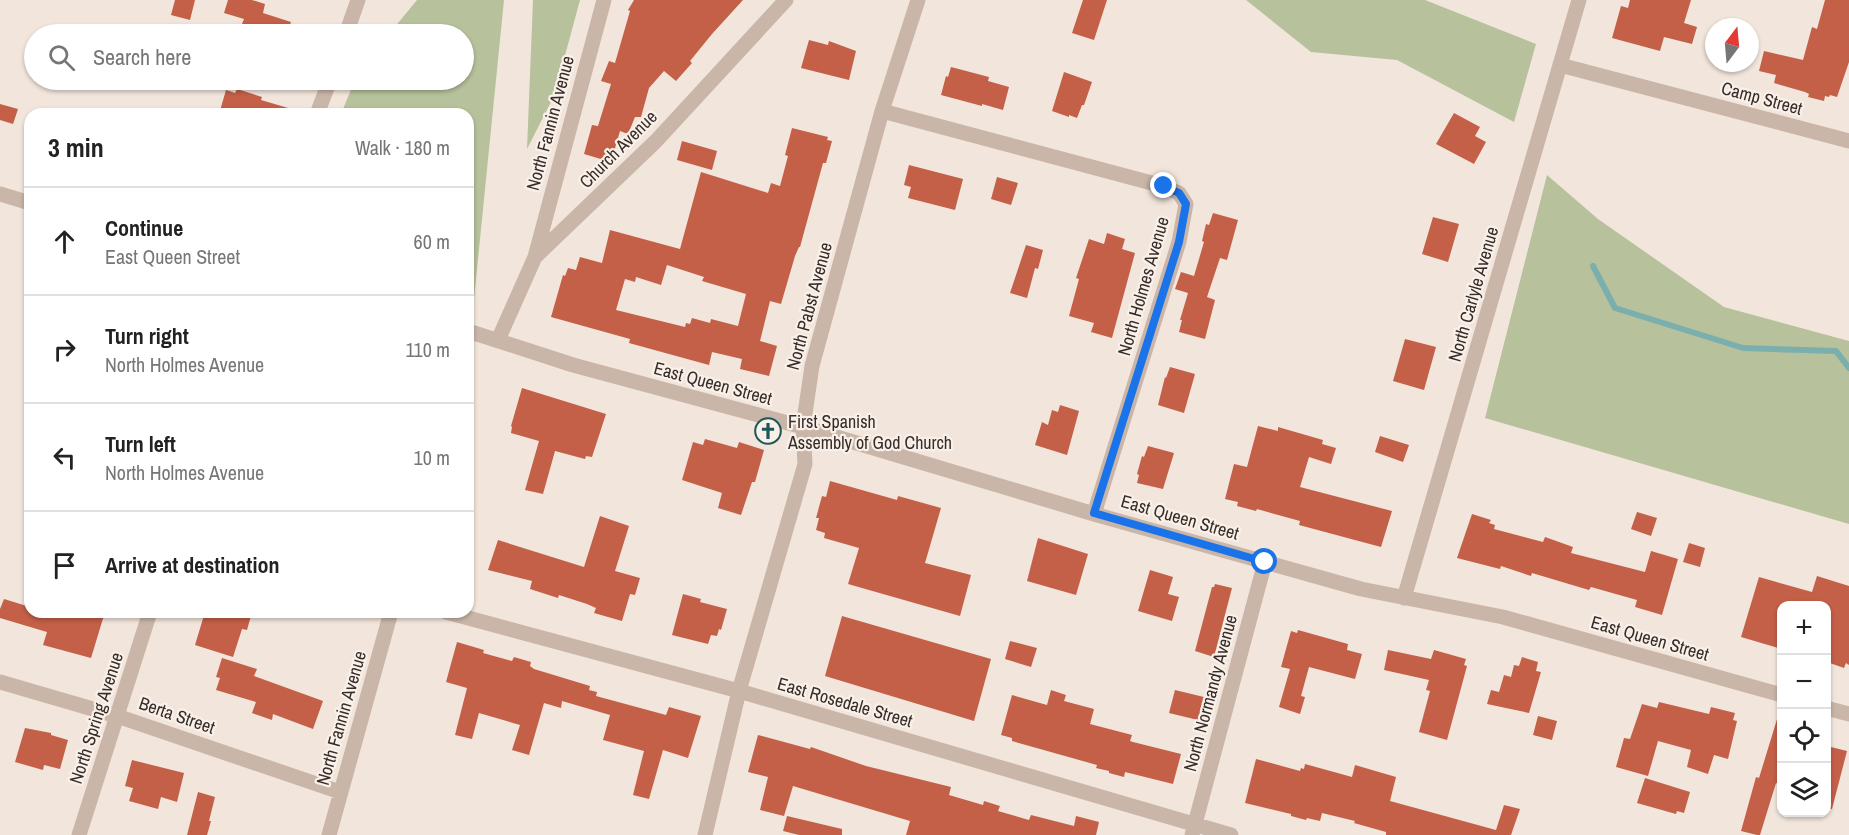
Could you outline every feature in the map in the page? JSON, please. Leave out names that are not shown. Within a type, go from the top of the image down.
[{"type":"street","points":[[350,24],[358,0]]},
{"type":"street","name":"North Fannin Avenue","points":[[535,257],[604,0]]},
{"type":"street","name":"Church Avenue","points":[[498,340],[535,257],[656,141],[786,0]]},
{"type":"street","name":"North Pabst Avenue","points":[[705,835],[739,691],[805,464],[803,427],[812,366],[882,111],[918,0]]},
{"type":"street","name":"North Carlyle Avenue","points":[[1404,598],[1580,0]]},
{"type":"street","name":"Camp Street","points":[[1560,65],[1849,141]]},
{"type":"street","points":[[319,108],[326,90]]},
{"type":"street","name":"North Holmes Avenue","points":[[882,111],[1164,186],[1179,193],[1186,204],[1179,242],[1094,513]]},
{"type":"street","points":[[0,194],[24,201]]},
{"type":"street","name":"East Queen Street","points":[[474,333],[573,365],[803,427],[1265,562],[1370,591],[1524,622],[1777,694]]},
{"type":"street","name":"North Normandy Avenue","points":[[1193,830],[1265,562]]},
{"type":"street","name":"North Spring Avenue","points":[[79,835],[148,618]]},
{"type":"street","name":"North Fannin Avenue","points":[[329,835],[389,618]]},
{"type":"street","name":"East Rosedale Street","points":[[468,618],[739,691],[1193,830],[1231,835]]},
{"type":"street","name":"Berta Street","points":[[0,682],[117,716],[340,792]]},
{"type":"street","points":[[1831,709],[1849,714]]},
{"type":"green space","points":[[417,0],[504,0],[474,299],[474,108],[343,108],[351,90],[474,90],[474,24],[397,24]]},
{"type":"green space","points":[[533,0],[580,0],[554,96],[527,149]]},
{"type":"green space","points":[[1246,0],[1425,0],[1536,44],[1514,122],[1397,60],[1311,52]]},
{"type":"green space","points":[[1547,175],[1598,219],[1724,307],[1849,341],[1849,524],[1485,418]]},
{"type":"building","points":[[175,0],[195,0],[190,20],[171,15]]},
{"type":"building","points":[[228,0],[252,0],[265,4],[263,13],[291,22],[290,24],[242,24],[244,19],[224,13]]},
{"type":"building","points":[[634,0],[743,0],[712,34],[676,81],[664,71],[649,88],[641,117],[635,117],[628,134],[620,131],[611,162],[584,154],[592,125],[598,126],[611,84],[601,81],[609,61],[615,63],[630,11],[628,10]]},
{"type":"building","points":[[1083,0],[1107,0],[1094,40],[1072,33]]},
{"type":"building","points":[[1630,0],[1691,0],[1684,23],[1697,27],[1692,44],[1664,37],[1660,51],[1612,38],[1621,6],[1628,8]]},
{"type":"building","points":[[1825,0],[1849,0],[1849,62],[1837,97],[1825,96],[1824,101],[1808,97],[1809,94],[1805,92],[1774,83],[1776,75],[1759,71],[1764,51],[1803,60],[1812,27],[1817,29]]},
{"type":"building","points":[[809,40],[828,45],[829,41],[856,51],[849,80],[801,68]]},
{"type":"building","points":[[951,67],[989,77],[988,81],[1009,87],[1003,110],[941,95]]},
{"type":"building","points":[[1064,72],[1092,82],[1077,118],[1052,111]]},
{"type":"building","points":[[226,90],[235,93],[236,90],[240,90],[262,97],[261,100],[288,108],[221,108]]},
{"type":"building","points":[[0,104],[18,109],[13,124],[0,120]]},
{"type":"building","points":[[1454,113],[1480,127],[1475,136],[1486,142],[1474,164],[1436,144]]},
{"type":"building","points":[[792,128],[828,137],[827,140],[832,141],[826,163],[823,163],[800,247],[795,256],[781,304],[770,301],[760,341],[777,346],[769,376],[740,369],[742,359],[712,352],[709,365],[629,343],[630,339],[551,317],[563,275],[565,276],[568,268],[576,270],[580,257],[602,263],[610,230],[680,249],[701,172],[768,193],[771,183],[780,186],[788,156],[785,155]],"holes":[[[667,265],[704,277],[702,281],[746,294],[738,326],[711,319],[710,323],[692,318],[690,324],[686,323],[685,327],[616,310],[625,279],[635,282],[636,277],[661,285]]]},
{"type":"building","points":[[682,141],[717,151],[712,170],[677,160]]},
{"type":"building","points":[[909,165],[963,179],[955,210],[908,198],[911,187],[904,185]]},
{"type":"building","points":[[997,177],[1018,183],[1011,205],[991,199]]},
{"type":"building","points":[[1213,213],[1238,220],[1227,260],[1220,258],[1207,297],[1215,300],[1205,339],[1179,332],[1188,293],[1175,289],[1181,272],[1194,276],[1204,242],[1202,241],[1206,224],[1209,225]]},
{"type":"building","points":[[1433,217],[1459,224],[1448,262],[1422,254]]},
{"type":"building","points":[[1107,233],[1125,239],[1122,249],[1135,253],[1112,338],[1091,332],[1094,323],[1069,316],[1079,279],[1076,278],[1089,239],[1104,244]]},
{"type":"building","points":[[1026,245],[1043,250],[1038,269],[1035,268],[1027,298],[1010,293]]},
{"type":"building","points":[[1405,339],[1436,347],[1424,390],[1393,381]]},
{"type":"building","points":[[1170,367],[1195,374],[1184,413],[1158,405]]},
{"type":"building","points":[[522,388],[606,414],[592,457],[586,456],[585,459],[555,451],[543,494],[525,490],[539,441],[511,433]]},
{"type":"building","points":[[1060,405],[1079,411],[1067,455],[1035,445],[1042,422],[1048,425],[1052,410],[1058,412]]},
{"type":"building","points":[[1258,426],[1278,431],[1278,427],[1323,440],[1322,444],[1336,448],[1331,464],[1309,457],[1300,487],[1392,511],[1381,547],[1299,525],[1300,521],[1237,506],[1238,502],[1225,499],[1234,464],[1247,467]]},
{"type":"building","points":[[1380,436],[1409,445],[1403,462],[1375,452]]},
{"type":"building","points":[[705,439],[737,448],[739,442],[764,450],[755,482],[752,482],[741,515],[718,508],[722,493],[682,480],[693,442],[703,445]]},
{"type":"building","points":[[1148,446],[1174,453],[1163,489],[1137,483],[1142,456],[1144,457]]},
{"type":"building","points":[[830,481],[897,500],[898,496],[941,508],[925,563],[971,575],[960,616],[848,584],[859,548],[824,538],[825,533],[816,530],[819,518],[816,518],[822,496],[826,497]]},
{"type":"building","points":[[1637,512],[1657,518],[1651,536],[1631,529]]},
{"type":"building","points":[[1472,514],[1491,520],[1489,523],[1495,525],[1494,529],[1543,542],[1545,537],[1573,547],[1571,553],[1645,572],[1651,551],[1678,559],[1662,615],[1635,607],[1637,600],[1591,587],[1589,590],[1532,573],[1531,576],[1501,566],[1500,569],[1457,558]]},
{"type":"building","points":[[600,516],[629,526],[615,571],[640,578],[635,595],[630,594],[622,621],[594,613],[596,608],[587,604],[530,589],[532,581],[488,570],[498,540],[584,567]]},
{"type":"building","points":[[1038,538],[1088,554],[1076,595],[1027,581]]},
{"type":"building","points":[[1689,543],[1705,548],[1700,567],[1683,562]]},
{"type":"building","points":[[1150,570],[1173,577],[1168,594],[1179,597],[1172,621],[1138,611]]},
{"type":"building","points":[[1817,576],[1849,586],[1849,665],[1846,663],[1844,668],[1831,663],[1831,601],[1777,601],[1777,648],[1741,637],[1759,577],[1812,592]]},
{"type":"building","points":[[1215,584],[1232,588],[1214,657],[1195,651],[1212,587]]},
{"type":"building","points":[[683,594],[701,599],[700,602],[727,609],[721,630],[719,629],[717,636],[711,635],[708,644],[672,635]]},
{"type":"building","points":[[4,599],[24,605],[24,618],[103,618],[91,658],[43,645],[47,632],[0,618],[0,609]]},
{"type":"building","points":[[842,616],[991,659],[974,721],[825,676]]},
{"type":"building","points":[[203,618],[250,618],[247,630],[242,629],[233,657],[195,645]]},
{"type":"building","points":[[1298,630],[1348,644],[1347,650],[1362,654],[1355,679],[1309,667],[1301,696],[1305,697],[1300,714],[1279,707],[1290,669],[1281,667],[1291,631],[1297,633]]},
{"type":"building","points":[[1010,641],[1037,648],[1031,667],[1005,659]]},
{"type":"building","points":[[457,642],[484,650],[483,653],[512,661],[514,657],[531,662],[530,666],[534,669],[590,686],[589,690],[597,692],[596,696],[666,715],[669,707],[701,716],[688,758],[663,750],[649,799],[633,795],[644,751],[603,740],[610,715],[562,701],[561,708],[544,703],[529,755],[512,750],[520,725],[479,713],[472,739],[455,735],[467,688],[446,682]]},
{"type":"building","points":[[1388,650],[1431,659],[1434,650],[1466,659],[1464,665],[1467,666],[1447,740],[1419,732],[1430,691],[1426,690],[1429,680],[1384,670]]},
{"type":"building","points":[[1522,657],[1538,662],[1536,671],[1541,672],[1529,713],[1487,704],[1491,690],[1499,692],[1504,675],[1511,677],[1514,665],[1519,666]]},
{"type":"building","points":[[222,658],[257,669],[254,676],[323,701],[313,729],[273,714],[272,720],[252,713],[256,702],[216,690],[220,678],[216,677]]},
{"type":"building","points":[[1051,690],[1066,695],[1064,701],[1094,709],[1090,724],[1132,735],[1130,741],[1133,742],[1181,754],[1173,784],[1125,772],[1124,777],[1109,773],[1109,771],[1096,768],[1097,765],[1012,741],[1012,738],[1001,735],[1012,695],[1047,705]]},
{"type":"building","points":[[1175,690],[1204,697],[1198,720],[1169,713]]},
{"type":"building","points":[[1659,702],[1709,714],[1711,707],[1735,713],[1733,720],[1737,721],[1728,759],[1714,755],[1708,774],[1687,767],[1691,750],[1658,741],[1648,776],[1616,767],[1624,738],[1630,739],[1642,704],[1657,708]]},
{"type":"building","points":[[1538,716],[1557,721],[1552,740],[1533,735]]},
{"type":"building","points":[[1777,719],[1777,783],[1760,835],[1757,835],[1741,831],[1756,777],[1759,778]]},
{"type":"building","points":[[25,728],[51,733],[51,735],[68,740],[60,769],[44,765],[43,770],[15,762]]},
{"type":"building","points":[[758,735],[810,749],[811,747],[866,766],[951,787],[949,795],[983,805],[984,801],[1000,806],[998,811],[1029,820],[1031,815],[1074,826],[1076,816],[1099,822],[1096,835],[906,835],[910,821],[793,786],[784,816],[760,810],[768,777],[748,772]]},
{"type":"building","points":[[1831,747],[1847,751],[1831,809]]},
{"type":"building","points":[[1256,759],[1300,771],[1301,768],[1304,769],[1305,764],[1352,777],[1355,765],[1396,777],[1390,801],[1496,830],[1504,805],[1520,809],[1511,835],[1386,835],[1386,832],[1354,823],[1355,821],[1322,813],[1320,821],[1307,818],[1306,820],[1245,803]]},
{"type":"building","points":[[132,760],[184,773],[177,802],[161,797],[158,809],[129,801],[133,788],[125,786]]},
{"type":"building","points":[[1645,778],[1690,792],[1684,813],[1677,811],[1676,814],[1637,803]]},
{"type":"building","points":[[198,792],[215,797],[209,821],[211,821],[207,835],[187,835]]},
{"type":"building","points":[[787,816],[842,829],[842,835],[799,835],[783,831]]},
{"type":"waterway","points":[[1593,266],[1615,308],[1743,348],[1836,351],[1849,368]]},
{"type":"place","name":"First Spanish Assembly of God Church","points":[[768,431]]},
{"type":"route","points":[[1164,186],[1179,193],[1186,204],[1179,242],[1094,513],[1265,562]]}]
